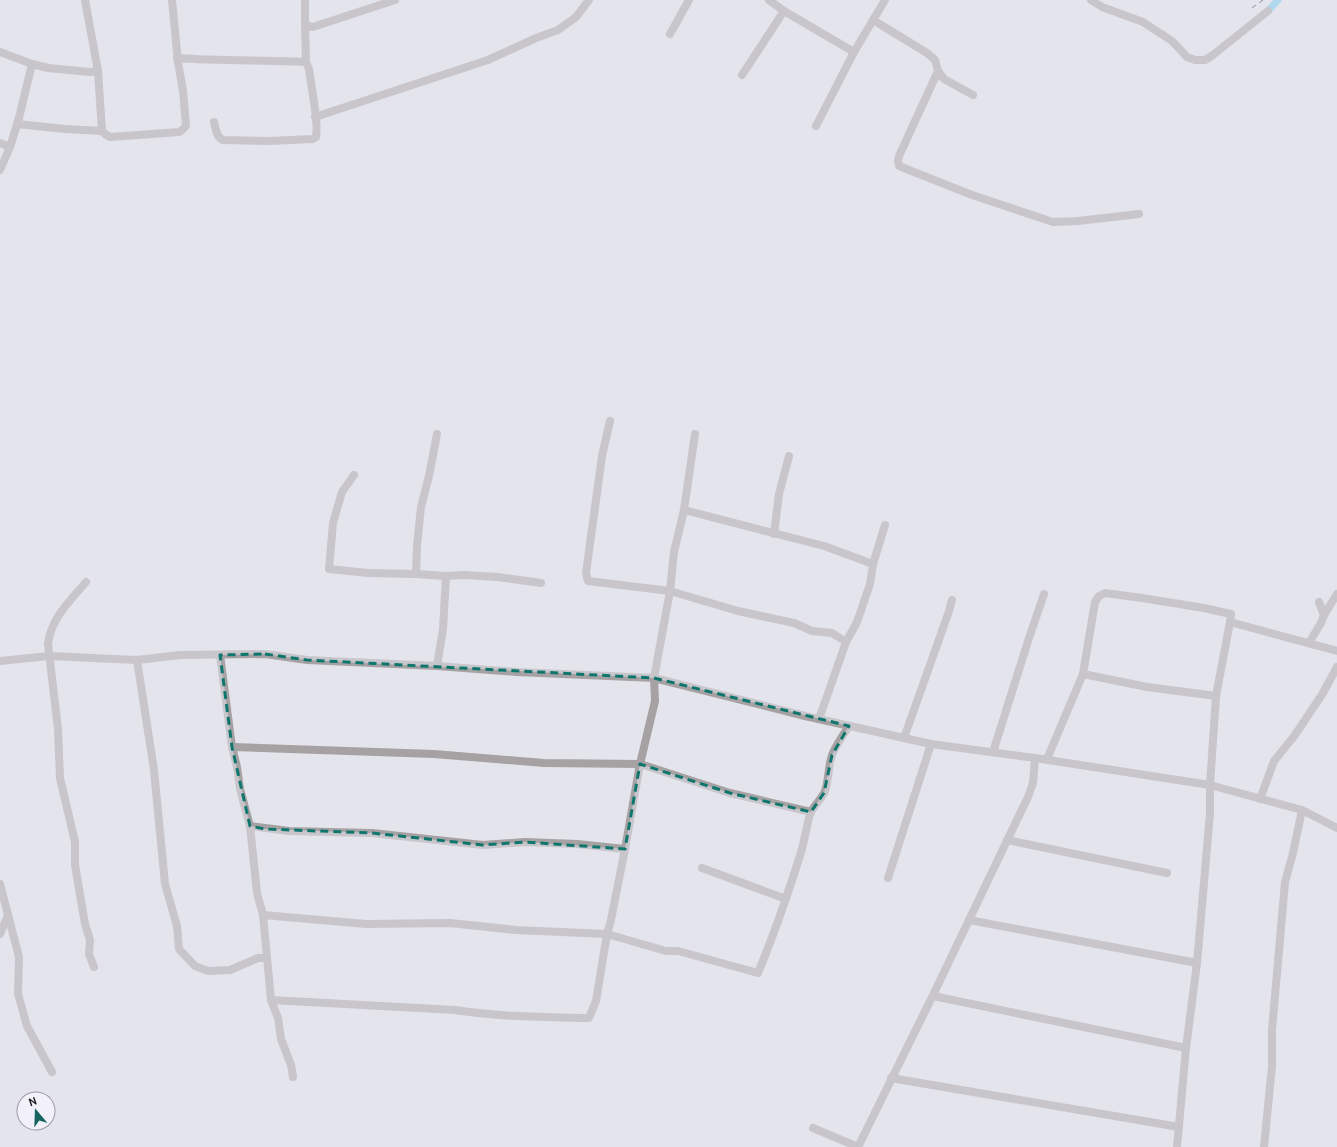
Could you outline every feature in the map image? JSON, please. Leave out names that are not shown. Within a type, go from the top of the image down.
[{"type":"street","points":[[85,0],[98,71],[102,130],[110,137],[180,132],[184,130],[186,126],[183,90],[177,58],[172,0]]},
{"type":"street","points":[[214,122],[217,135],[223,140],[269,141],[313,139],[316,137],[317,131],[309,69],[306,62],[305,0]]},
{"type":"street","points":[[305,25],[313,27],[395,0]]},
{"type":"street","points":[[315,117],[488,60],[558,30],[576,17],[589,0]]},
{"type":"street","points":[[670,34],[689,0]]},
{"type":"street","points":[[769,0],[784,11],[854,52]]},
{"type":"street","points":[[816,126],[854,52],[885,0]]},
{"type":"street","points":[[1090,0],[1102,7],[1143,22],[1172,41],[1184,55],[1195,60],[1205,60],[1213,55],[1268,11]]},
{"type":"street","points":[[742,75],[784,11]]},
{"type":"street","points":[[873,20],[927,54],[935,60],[938,71],[944,79],[973,95]]},
{"type":"street","points":[[0,52],[32,64],[55,69],[90,72],[98,71]]},
{"type":"street","points":[[177,58],[214,61],[259,60],[306,62]]},
{"type":"street","points":[[0,170],[10,147],[17,124],[32,64]]},
{"type":"street","points":[[938,71],[899,156],[899,166],[972,195],[1053,222],[1078,221],[1139,214]]},
{"type":"street","points":[[17,124],[65,129],[102,130]]},
{"type":"street","points":[[0,143],[10,147]]},
{"type":"street","points":[[610,420],[602,456],[586,573],[588,581],[670,591],[738,611],[794,623],[812,631],[832,634],[846,642]]},
{"type":"street","points":[[416,574],[421,507],[437,434]]},
{"type":"street","points":[[271,1000],[455,1010],[504,1016],[589,1018],[596,1001],[607,934],[625,849],[640,764],[654,701],[654,678],[670,591],[674,552],[684,510],[695,434]]},
{"type":"street","points":[[774,534],[779,494],[789,456]]},
{"type":"street","points":[[354,475],[342,492],[333,523],[329,569],[368,573],[498,577],[542,583]]},
{"type":"street","points":[[684,510],[824,546],[873,564]]},
{"type":"street","points":[[820,719],[846,642],[857,622],[870,584],[873,564],[885,525]]},
{"type":"street","points":[[437,666],[443,629],[446,576]]},
{"type":"street","points":[[86,582],[53,623],[49,633],[48,644],[58,729],[60,778],[75,842],[75,865],[84,924],[90,940],[89,954],[94,968]]},
{"type":"street","points":[[1047,760],[1084,674],[1095,602],[1098,596],[1105,593],[1142,598],[1231,614],[1216,696],[1210,785],[1210,813],[1197,963],[1186,1048],[1176,1147]]},
{"type":"street","points":[[993,752],[1044,594]]},
{"type":"street","points":[[1309,643],[1337,594]]},
{"type":"street","points":[[904,738],[952,600]]},
{"type":"street","points":[[1319,602],[1324,615]]},
{"type":"street","points":[[1230,622],[1337,651],[1337,660]]},
{"type":"street","points":[[0,660],[49,656],[137,660],[180,655],[265,654],[307,660],[654,678],[849,726],[931,744],[1035,758],[1210,785],[1302,810],[1337,828]]},
{"type":"street","points":[[220,655],[232,747],[238,767],[240,789],[250,826],[257,893],[263,915],[271,1000],[278,1018],[281,1039],[291,1065],[293,1078]]},
{"type":"street","points":[[137,660],[154,770],[165,884],[177,926],[179,948],[195,966],[208,971],[230,970],[258,958],[267,958]]},
{"type":"street","points":[[1260,799],[1274,761],[1323,693],[1337,667]]},
{"type":"street","points":[[1084,674],[1147,687],[1216,696]]},
{"type":"street","points":[[263,915],[366,924],[450,923],[516,930],[607,934],[666,951],[678,951],[758,973],[774,935],[786,899],[802,848],[811,812],[824,793],[832,755],[849,726]]},
{"type":"street","points":[[888,878],[931,744]]},
{"type":"street","points":[[232,747],[434,754],[544,763],[640,764],[730,793],[811,812]]},
{"type":"street","points":[[813,1128],[858,1147],[933,996],[1028,797],[1033,783],[1035,758]]},
{"type":"street","points":[[1264,1147],[1272,1066],[1272,1030],[1285,882],[1302,810]]},
{"type":"street","points":[[250,826],[289,831],[372,833],[483,845],[526,842],[577,844],[625,849]]},
{"type":"street","points":[[1007,840],[1167,873]]},
{"type":"street","points":[[702,868],[786,899]]},
{"type":"street","points":[[0,884],[5,912],[19,957],[18,994],[27,1026],[52,1072]]},
{"type":"street","points":[[0,934],[5,912]]},
{"type":"street","points":[[969,920],[1197,963]]},
{"type":"street","points":[[933,996],[1186,1048]]},
{"type":"street","points":[[891,1078],[1179,1127]]},
{"type":"highlighted area","points":[[265,654],[307,660],[654,678],[849,726],[832,755],[824,793],[811,812],[730,793],[640,764],[625,849],[525,842],[483,845],[372,833],[265,829],[250,826],[232,747],[220,655]]},
{"type":"waterway","points":[[1268,11],[1278,0]]},
{"type":"ferry route","points":[[1252,8],[1263,0]]}]
